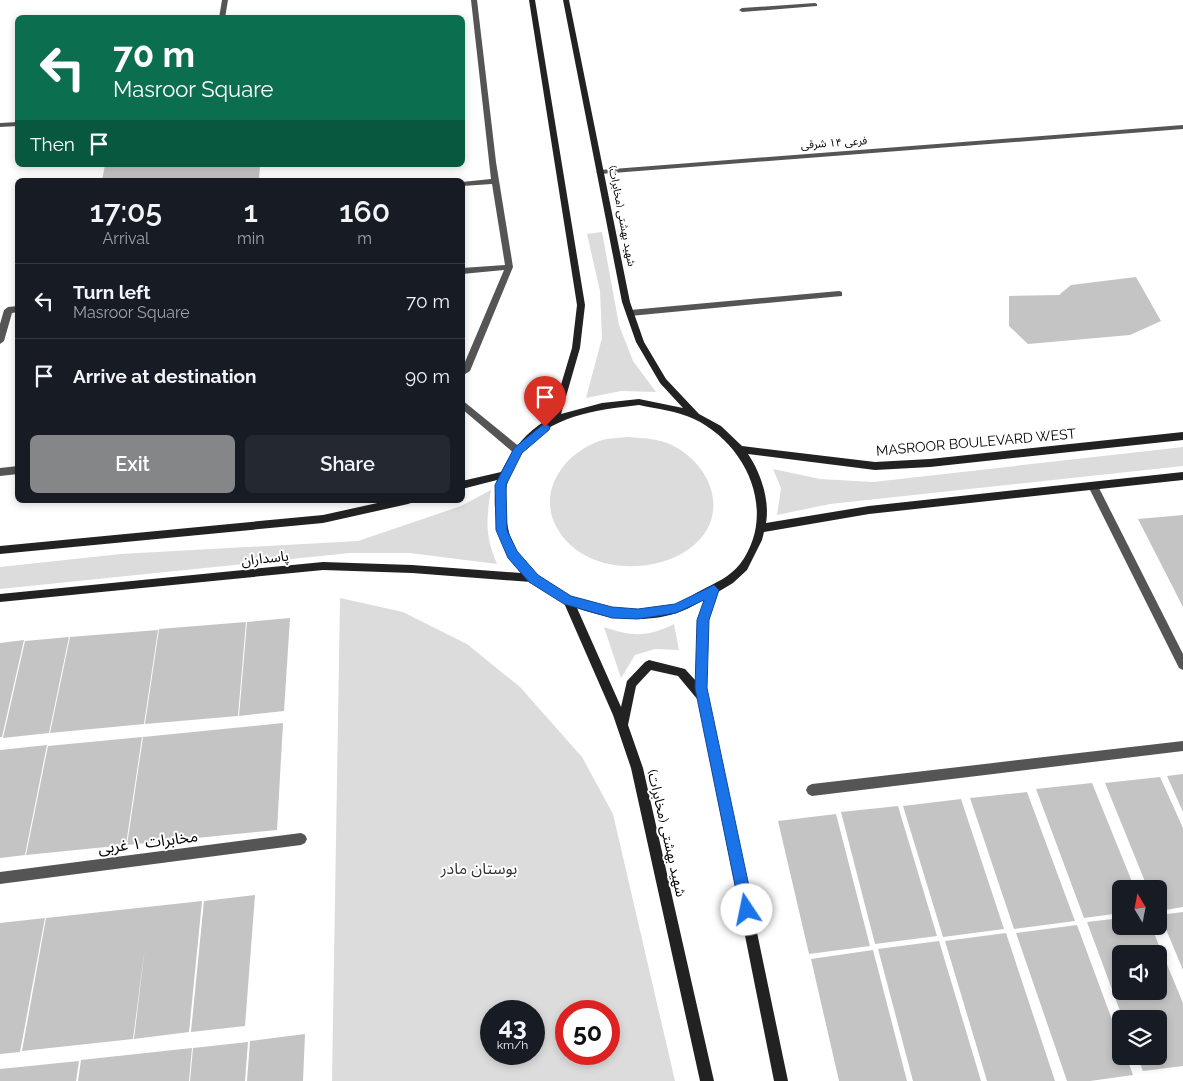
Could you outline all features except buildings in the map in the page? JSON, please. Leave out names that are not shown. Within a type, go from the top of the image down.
[{"type":"main road","points":[[532,0],[581,304],[576,348],[555,420]]},
{"type":"main road","name":"شهید بهشتی (مخابرات)","points":[[566,0],[630,313],[640,342],[663,381],[697,417]]},
{"type":"main road","points":[[639,402],[666,407],[697,417],[716,428],[741,450],[762,490],[762,528],[747,562],[726,584],[676,608],[638,614],[612,612],[568,600],[534,578],[512,554],[501,530],[501,485],[504,475],[518,451],[535,433],[555,420],[588,407],[639,402]]},
{"type":"main road","name":"MASROOR BOULEVARD WEST","points":[[741,450],[875,466],[930,463],[1183,436]]},
{"type":"main road","points":[[465,484],[504,475]]},
{"type":"main road","points":[[762,528],[869,510],[1183,476]]},
{"type":"main road","points":[[0,550],[323,519],[395,503]]},
{"type":"main road","name":"پاسداران","points":[[0,598],[323,566],[412,568],[534,578]]},
{"type":"main road","points":[[714,590],[703,620],[701,688],[781,1081]]},
{"type":"main road","name":"شهید بهشتی (مخابرات)","points":[[568,600],[623,726],[637,768],[707,1081]]},
{"type":"main road","points":[[623,726],[631,684],[649,664],[681,672],[703,698]]},
{"type":"street","points":[[222,15],[225,0]]},
{"type":"street","points":[[465,372],[509,267],[496,181],[474,0]]},
{"type":"street","points":[[776,0],[779,7]]},
{"type":"street","points":[[742,10],[815,5]]},
{"type":"street","points":[[0,125],[15,124]]},
{"type":"street","name":"فرعی ۱۴ شرقی","points":[[600,172],[1183,127]]},
{"type":"street","points":[[465,184],[496,181]]},
{"type":"street","points":[[465,271],[509,267]]},
{"type":"street","points":[[630,313],[839,294]]},
{"type":"street","points":[[0,341],[8,310],[15,309]]},
{"type":"street","points":[[465,406],[518,451]]},
{"type":"street","points":[[0,472],[15,470]]},
{"type":"street","points":[[1093,486],[1183,665]]},
{"type":"street","points":[[812,790],[1183,746]]},
{"type":"street","name":"مخابرات ۱ غربی","points":[[0,878],[301,839]]},
{"type":"green space","points":[[602,232],[619,325],[633,361],[656,392],[621,391],[586,398],[602,338],[600,291],[587,234]]},
{"type":"green space","points":[[628,437],[661,441],[679,449],[692,459],[702,471],[709,484],[713,498],[713,511],[709,525],[701,538],[689,549],[673,558],[656,563],[618,566],[600,562],[583,554],[568,543],[557,528],[551,514],[550,500],[552,487],[558,475],[566,463],[576,454],[602,440]]},
{"type":"green space","points":[[1183,447],[1183,466],[830,504],[777,515],[781,488],[773,469],[820,479],[873,482]]},
{"type":"green space","points":[[491,490],[488,528],[490,545],[497,564],[410,553],[350,553],[0,589],[0,567],[121,554],[358,541],[461,506]]},
{"type":"green space","name":"بوستان مادر","points":[[340,598],[403,612],[467,644],[520,687],[582,757],[613,814],[675,1081],[332,1081]]},
{"type":"green space","points":[[674,624],[679,650],[655,649],[635,655],[621,678],[604,627],[623,633],[640,634],[656,631]]},
{"type":"route","points":[[545,427],[535,433],[518,451],[504,475],[501,485],[501,530],[512,554],[534,578],[568,600],[612,612],[638,614],[676,608],[714,590],[703,620],[701,688],[747,910]]}]
